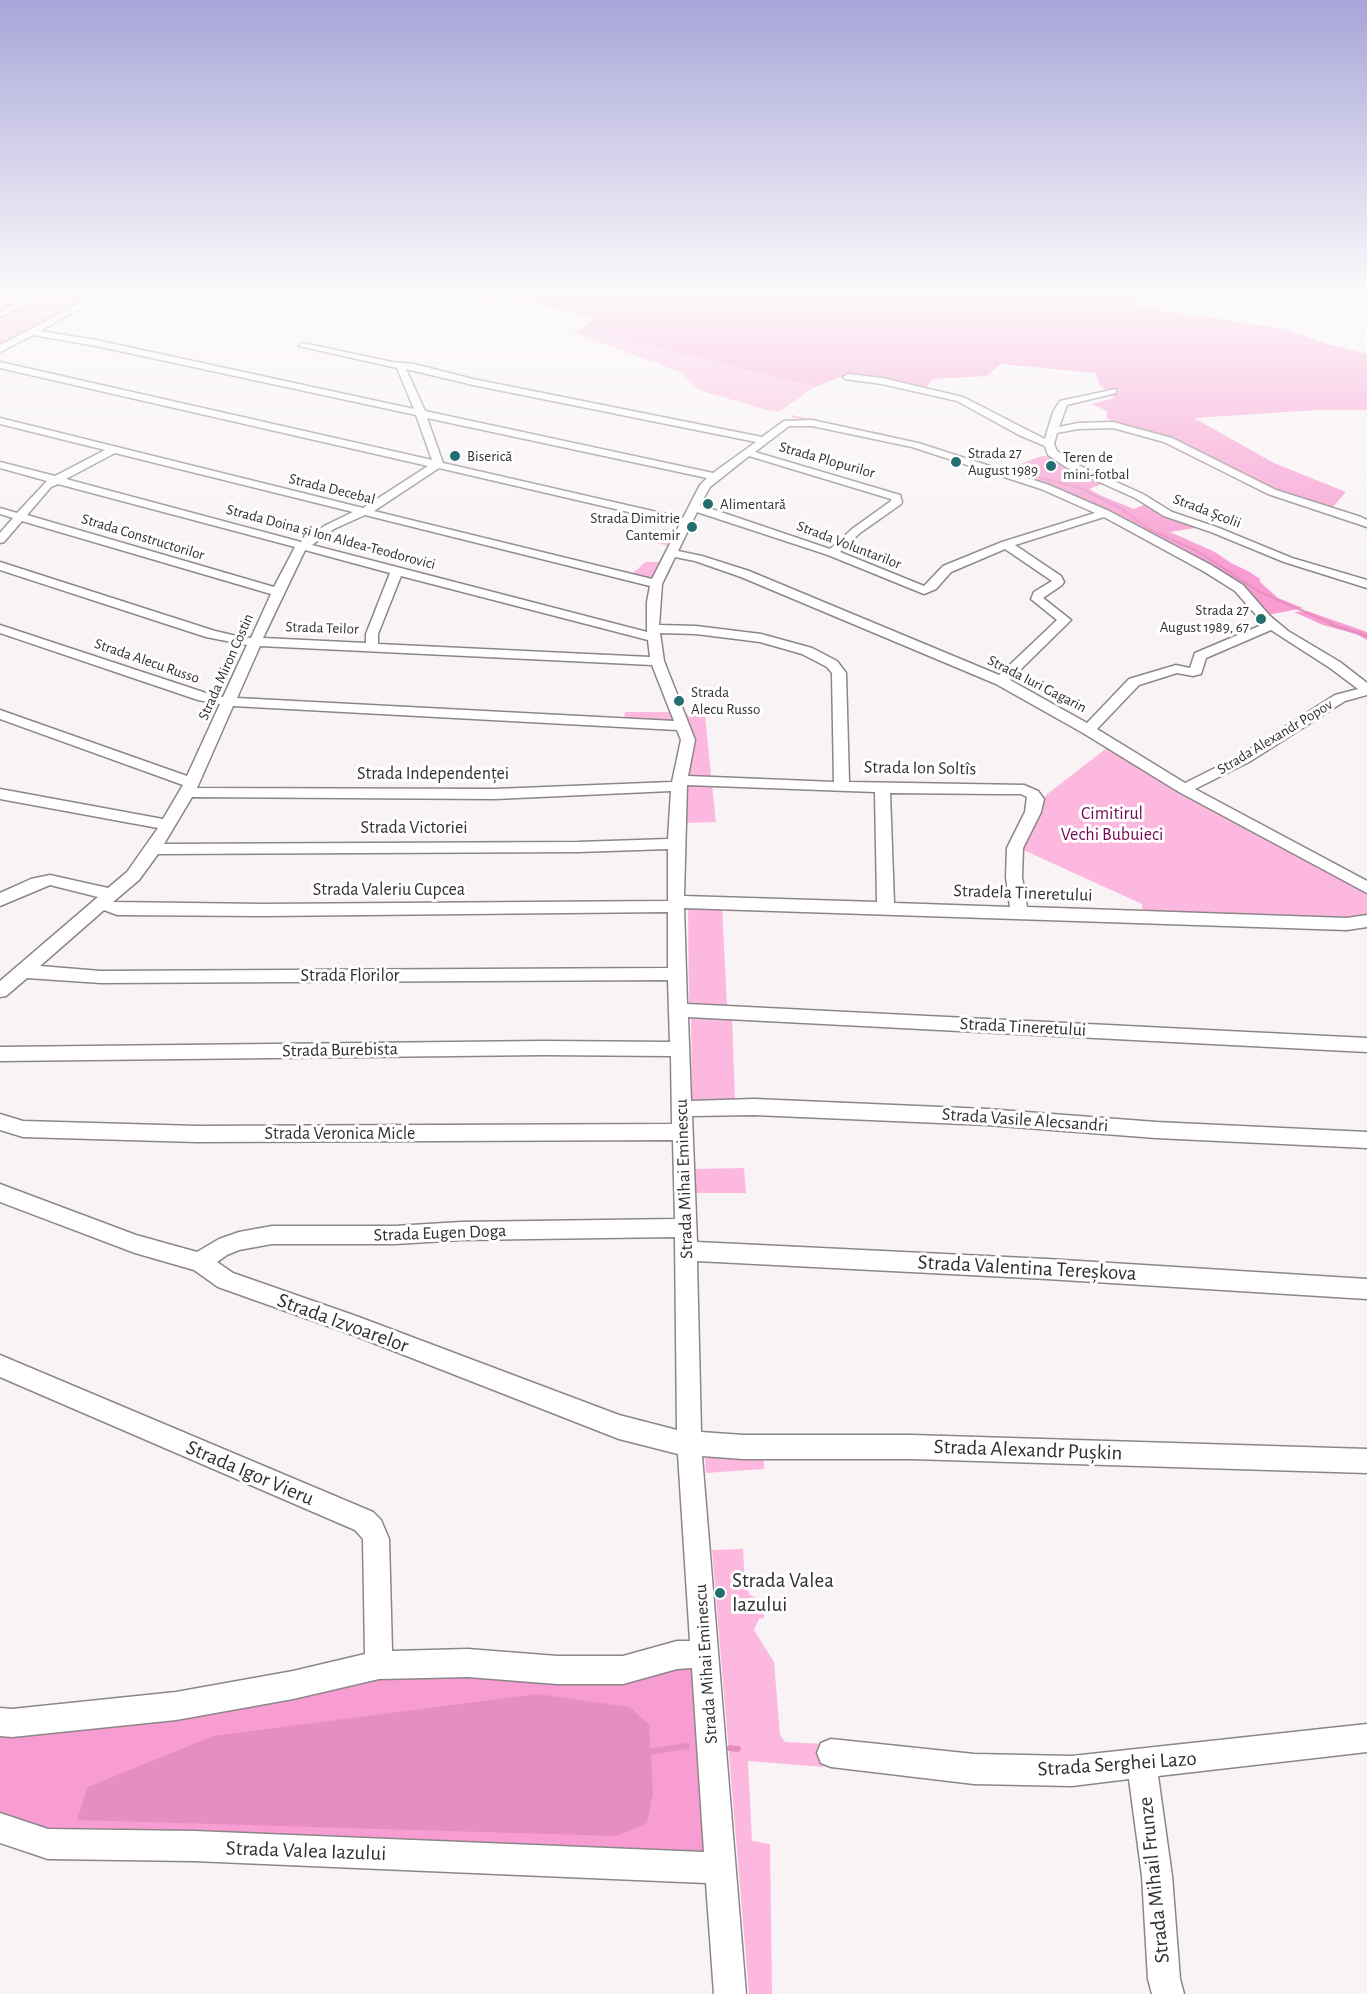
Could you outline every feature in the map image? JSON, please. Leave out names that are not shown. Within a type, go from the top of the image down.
[{"type":"street","points":[[93,386],[438,464],[691,514]]},
{"type":"street","points":[[296,386],[715,477]]},
{"type":"street","points":[[410,386],[438,464]]},
{"type":"street","points":[[499,386],[762,440]]},
{"type":"street","name":"Strada Școlii","points":[[904,386],[960,399],[1023,434],[1049,444],[1052,453],[1070,465],[1139,496],[1168,514],[1215,530],[1288,560],[1367,584]]},
{"type":"street","points":[[1049,444],[1063,403],[1113,391]]},
{"type":"street","name":"Strada Decebal","points":[[0,421],[656,584]]},
{"type":"street","name":"Strada Mihai Eminescu","points":[[730,1994],[689,1443],[687,1251],[676,843],[680,783],[688,740],[657,661],[653,633],[653,602],[656,584],[705,485],[787,423],[812,423],[914,445],[1045,487],[1105,513]]},
{"type":"street","points":[[1052,431],[1078,426],[1113,425],[1168,440],[1272,492],[1367,524]]},
{"type":"street","points":[[0,540],[41,490],[55,480],[113,450]]},
{"type":"street","name":"Strada Plopurilor","points":[[746,452],[889,494],[898,499],[856,531],[832,553]]},
{"type":"street","name":"Strada Miron Costin","points":[[2,987],[107,900],[133,876],[153,849],[189,788],[278,592],[302,546],[330,527],[429,472],[438,464]]},
{"type":"street","name":"Strada Doina și Ion Aldea-Teodorovici","points":[[0,465],[397,571],[653,633],[696,630],[761,638],[807,651],[832,664],[839,673],[842,786]]},
{"type":"street","name":"Strada Constructorilor","points":[[0,512],[278,592]]},
{"type":"street","points":[[1006,544],[1105,513],[1239,588],[1273,625],[1335,665],[1367,690]]},
{"type":"street","name":"Strada Voluntarilor","points":[[691,514],[832,553],[924,590],[932,586],[947,569],[1006,544]]},
{"type":"street","points":[[1001,681],[1065,620],[1037,598],[1038,595],[1054,586],[1058,582],[1057,579],[1006,544]]},
{"type":"street","name":"Strada Iuri Gagarin","points":[[672,553],[698,558],[745,574],[1001,681],[1088,730],[1184,789],[1367,888]]},
{"type":"street","name":"Strada Teilor","points":[[0,566],[227,639],[463,654],[657,661]]},
{"type":"street","points":[[372,647],[372,634],[397,571]]},
{"type":"street","points":[[1088,730],[1134,682],[1176,669],[1196,671],[1200,656],[1273,625]]},
{"type":"street","name":"Strada Alecu Russo","points":[[0,629],[203,697],[229,702],[682,726]]},
{"type":"street","name":"Strada Alexandr Popov","points":[[1184,789],[1244,759],[1340,698],[1367,690]]},
{"type":"street","name":"Strada Independenței","points":[[0,714],[189,788],[473,794],[680,783]]},
{"type":"street","name":"Strada Ion Soltîs","points":[[680,783],[1024,790],[1033,794],[1036,799],[1033,812],[1015,848],[1014,877],[1019,912]]},
{"type":"street","points":[[882,788],[886,909]]},
{"type":"street","points":[[0,794],[167,825]]},
{"type":"street","name":"Strada Victoriei","points":[[153,849],[567,847],[676,843]]},
{"type":"street","name":"Strada Valeriu Cupcea","points":[[0,900],[37,883],[50,880],[107,900],[117,909],[263,910],[677,904]]},
{"type":"street","name":"Stradela Tineretului","points":[[677,904],[1019,912],[1347,924],[1367,921]]},
{"type":"street","name":"Strada Florilor","points":[[23,971],[101,977],[678,974]]},
{"type":"street","name":"Strada Tineretului","points":[[679,1010],[1367,1045]]},
{"type":"street","name":"Strada Burebista","points":[[0,1054],[544,1048],[680,1049]]},
{"type":"street","name":"Strada Vasile Alecsandri","points":[[682,1109],[754,1107],[975,1116],[1156,1130],[1367,1140]]},
{"type":"street","name":"Strada Veronica Micle","points":[[0,1122],[23,1129],[197,1134],[682,1132]]},
{"type":"street","name":"Strada Izvoarelor","points":[[0,1193],[135,1244],[200,1262],[226,1280],[376,1334],[619,1427],[689,1443]]},
{"type":"street","name":"Strada Eugen Doga","points":[[200,1262],[219,1248],[239,1241],[272,1235],[405,1235],[461,1231],[686,1228]]},
{"type":"street","name":"Strada Valentina Tereșkova","points":[[687,1251],[1047,1269],[1367,1289]]},
{"type":"street","name":"Strada Igor Vieru","points":[[0,1366],[364,1521],[372,1529],[376,1539],[379,1665]]},
{"type":"street","name":"Strada Alexandr Pușkin","points":[[689,1443],[743,1447],[912,1446],[1367,1461]]},
{"type":"street","points":[[0,1722],[12,1723],[176,1706],[293,1685],[379,1665],[468,1663],[557,1670],[623,1670],[677,1655],[705,1654]]},
{"type":"street","name":"Strada Serghei Lazo","points":[[831,1753],[974,1769],[1072,1771],[1142,1765],[1367,1738]]},
{"type":"street","name":"Strada Mihail Frunze","points":[[1142,1765],[1157,1876],[1164,1979],[1168,1994]]},
{"type":"street","name":"Strada Valea Iazului","points":[[0,1828],[48,1844],[194,1846],[722,1868]]},
{"type":"green space","points":[[695,386],[815,387],[778,412],[699,390]]},
{"type":"green space","points":[[661,538],[672,540],[653,579],[631,575],[645,562],[659,562],[668,546],[657,543]]},
{"type":"green space","points":[[625,712],[671,712],[676,720],[673,722],[562,718],[562,715],[624,718]]},
{"type":"green space","points":[[683,714],[705,714],[711,777],[716,780],[686,776],[692,756],[692,738]]},
{"type":"green space","name":"Cimitirul Vechi Bubuieci","points":[[1108,747],[1362,888],[1360,890],[1367,894],[1367,918],[1350,922],[1169,916],[1142,909],[1142,904],[1021,849],[1046,795]]},
{"type":"green space","points":[[687,784],[712,785],[716,822],[685,823]]},
{"type":"green space","points":[[722,906],[727,1008],[689,1007],[688,907]]},
{"type":"green space","points":[[691,1016],[732,1016],[735,1102],[692,1103]]},
{"type":"green space","points":[[744,1168],[746,1193],[694,1193],[694,1169]]},
{"type":"green space","points":[[763,1454],[764,1469],[706,1473],[705,1458]]},
{"type":"green space","points":[[743,1549],[745,1585],[750,1595],[763,1602],[764,1618],[759,1619],[754,1630],[774,1662],[780,1735],[785,1742],[825,1744],[823,1767],[748,1761],[752,1841],[770,1844],[772,1994],[749,1994],[712,1550]]},
{"type":"shaded area","points":[[908,386],[927,386],[925,389]]},
{"type":"shaded area","points":[[1100,386],[1367,386],[1367,410],[1317,410],[1194,418],[1274,463],[1346,492],[1332,508],[1283,495],[1171,439],[1122,427],[1107,418],[1107,411],[1091,404],[1115,398],[1105,391],[1104,387]]},
{"type":"shaded area","points":[[1042,456],[1051,457],[1107,482],[1089,489],[1102,496],[1134,509],[1148,503],[1201,527],[1170,532],[1215,552],[1260,579],[1260,582],[1278,598],[1303,608],[1268,615],[1249,591],[1221,573],[1093,503],[1009,472],[1009,468]]},
{"type":"shaded area","points":[[1307,611],[1367,632],[1367,640],[1294,612]]},
{"type":"shaded area","points":[[691,1663],[704,1855],[65,1833],[0,1813],[0,1728],[383,1675],[614,1680]]},
{"type":"shaded area","points":[[537,1694],[630,1707],[649,1725],[653,1793],[647,1823],[616,1836],[77,1820],[88,1787],[213,1736]]},
{"type":"waterway","points":[[792,416],[815,421]]},
{"type":"waterway","points":[[839,426],[861,430]]},
{"type":"waterway","points":[[872,432],[906,440]]},
{"type":"waterway","points":[[900,439],[921,444]]},
{"type":"waterway","points":[[1013,471],[1080,488],[1122,509],[1149,529],[1199,552],[1258,591],[1335,625]]},
{"type":"waterway","points":[[1330,624],[1367,636]]},
{"type":"waterway","points":[[648,1752],[687,1746]]},
{"type":"waterway","points":[[730,1748],[738,1749]]},
{"type":"place","name":"Biserică","points":[[455,456]]},
{"type":"place","name":"Strada 27 August 1989","points":[[956,462]]},
{"type":"place","name":"Teren de mini-fotbal","points":[[1051,466]]},
{"type":"place","name":"Alimentară","points":[[708,504]]},
{"type":"place","name":"Strada Dimitrie Cantemir","points":[[692,527]]},
{"type":"place","name":"Strada 27 August 1989, 67","points":[[1261,619]]},
{"type":"place","name":"Strada Alecu Russo","points":[[679,701]]},
{"type":"place","name":"Strada Valea Iazului","points":[[720,1593]]}]
